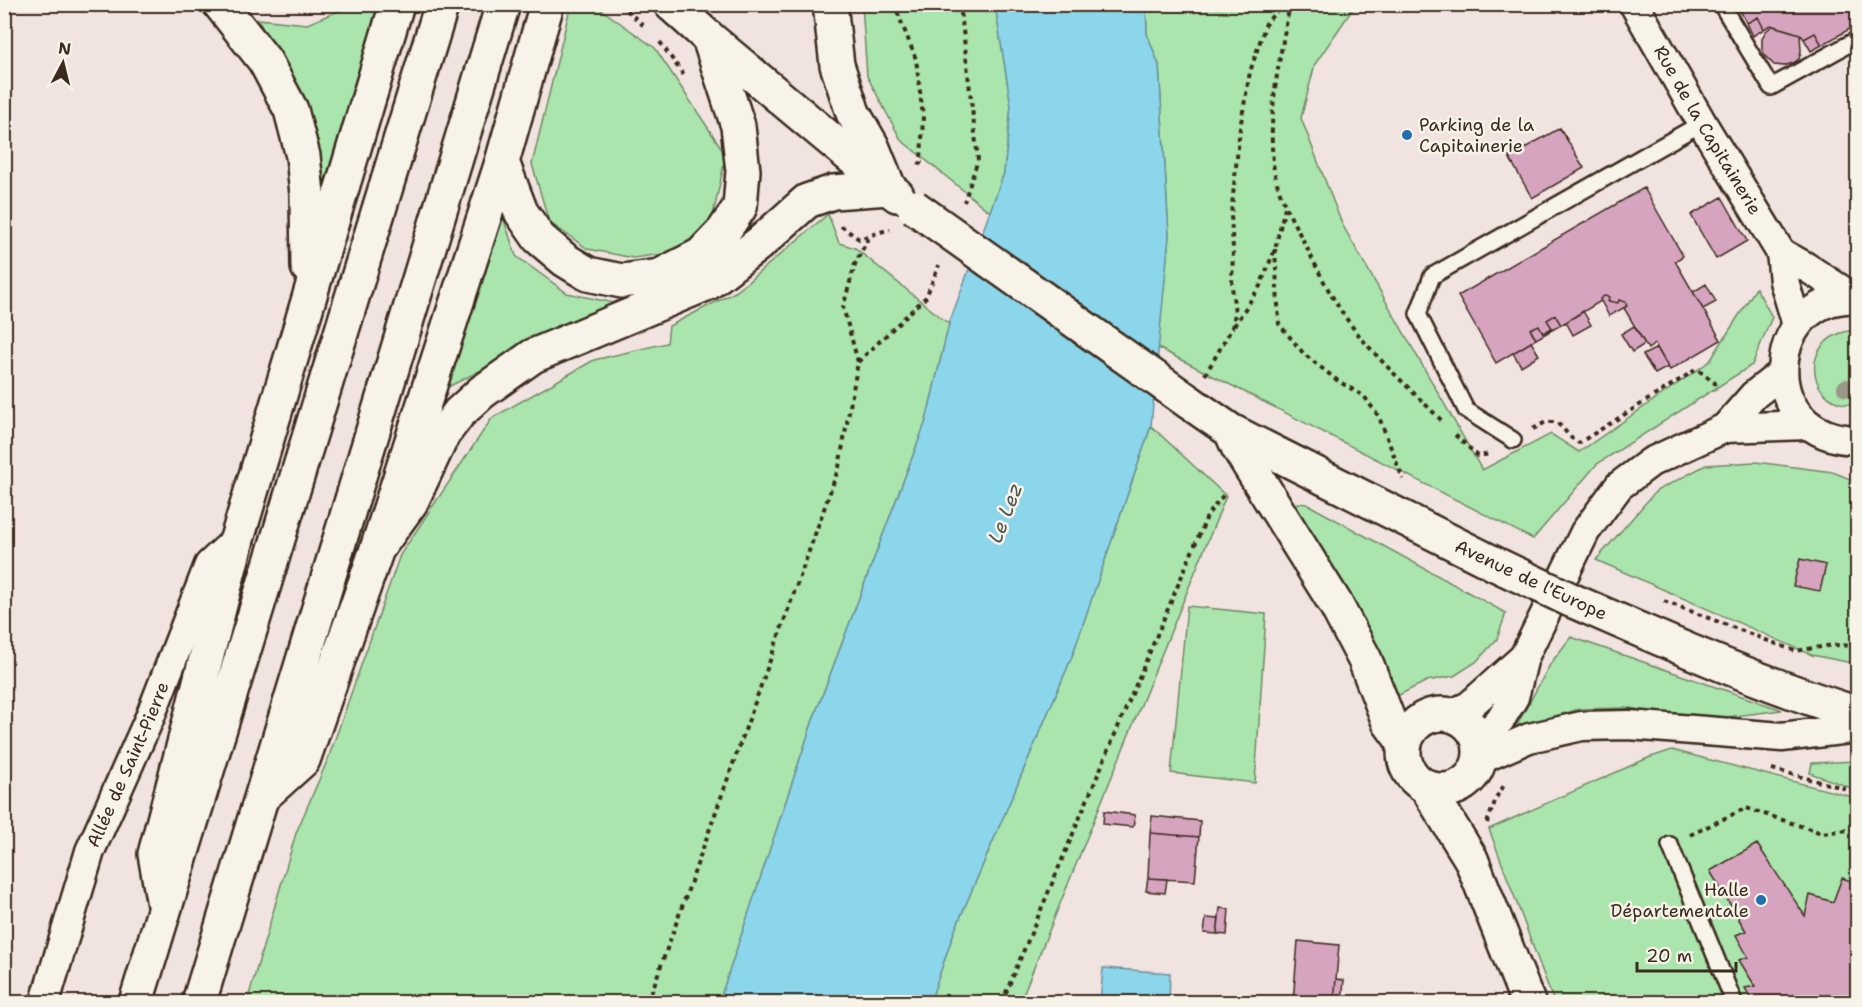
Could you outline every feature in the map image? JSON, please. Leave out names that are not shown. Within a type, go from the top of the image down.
[{"type":"main road","points":[[220,4],[265,61],[291,110],[303,156],[307,194],[308,265],[314,281]]},
{"type":"main road","points":[[165,910],[155,854],[237,539],[397,4]]},
{"type":"main road","points":[[136,1002],[442,4]]},
{"type":"main road","points":[[199,1002],[503,4]]},
{"type":"main road","points":[[261,796],[303,760],[377,549],[502,162],[548,4]]},
{"type":"main road","name":"Avenue de l'Europe","points":[[671,4],[708,38],[902,198],[1197,390],[1234,439],[1571,600],[1701,657],[1805,697],[1857,714]]},
{"type":"main road","points":[[830,4],[837,65],[853,113],[902,198]]},
{"type":"main road","points":[[502,162],[521,212],[539,238],[565,260],[588,274],[622,281],[660,276],[701,255],[723,232],[740,207],[743,171],[738,126],[708,38]]},
{"type":"main road","points":[[377,549],[411,502],[442,434],[459,413],[482,392],[533,356],[708,284],[807,201],[833,192],[902,198]]},
{"type":"main road","points":[[1234,439],[1335,603],[1365,660],[1389,722],[1405,744]]},
{"type":"main road","points":[[1471,859],[1475,761],[1469,724],[1450,715],[1438,714],[1422,720],[1409,732],[1404,757],[1415,779],[1426,786],[1447,790],[1475,761]]},
{"type":"main road","points":[[1426,786],[1471,859],[1528,1002]]},
{"type":"street","name":"Rue de la Capitainerie","points":[[1634,4],[1702,123],[1781,253],[1784,281],[1797,325]]},
{"type":"street","name":"Rue de la Capitainerie","points":[[1781,253],[1856,298]]},
{"type":"street","points":[[1856,298],[1833,301],[1813,310],[1797,325],[1788,340],[1783,356],[1782,373],[1786,393],[1796,411],[1809,425],[1826,435],[1844,440],[1857,440]]},
{"type":"street","points":[[1725,428],[1754,395],[1782,373]]},
{"type":"street","points":[[1475,761],[1514,697],[1524,657],[1586,531],[1619,486],[1651,462],[1725,428],[1809,425]]},
{"type":"street","name":"Allée de Saint-Pierre","points":[[45,1002],[90,851],[150,717],[209,565],[237,539]]},
{"type":"street","points":[[1450,715],[1469,706],[1524,657]]},
{"type":"street","points":[[1805,697],[1857,694]]},
{"type":"street","points":[[1475,761],[1529,738],[1582,726],[1629,725],[1782,737],[1857,728]]},
{"type":"lane","points":[[1721,4],[1771,87],[1857,39]]},
{"type":"lane","points":[[1513,440],[1466,410],[1418,314],[1432,276],[1702,123]]},
{"type":"lane","points":[[1670,845],[1734,1002]]},
{"type":"path","points":[[894,4],[916,59],[924,116],[921,162],[902,198]]},
{"type":"path","points":[[960,4],[978,160],[962,210]]},
{"type":"path","points":[[1232,328],[1235,314],[1232,286],[1232,215],[1240,128],[1250,72],[1266,23],[1283,4]]},
{"type":"path","points":[[1197,390],[1232,328],[1260,286],[1275,249],[1285,206]]},
{"type":"path","points":[[648,1002],[839,467],[858,362],[843,307],[855,264],[870,235]]},
{"type":"path","points":[[1275,249],[1279,324],[1304,354],[1338,381],[1364,396],[1379,417],[1404,480]]},
{"type":"path","points":[[858,362],[926,297],[940,264]]},
{"type":"path","points":[[1002,1002],[1208,514],[1226,492]]},
{"type":"path","points":[[1654,597],[1795,651],[1833,645],[1857,646]]},
{"type":"path","points":[[1670,845],[1746,808],[1822,834],[1857,829]]},
{"type":"green space","points":[[571,4],[595,5],[655,48],[726,155],[712,220],[678,252],[633,258],[588,249],[549,222],[532,164]]},
{"type":"green space","points":[[353,5],[378,5],[323,201],[318,140],[258,19],[307,24]]},
{"type":"green space","points":[[862,5],[995,5],[1011,106],[1004,173],[990,212],[901,140],[867,76]]},
{"type":"green space","points":[[1146,5],[1359,5],[1354,7],[1315,64],[1301,118],[1342,224],[1482,470],[1551,434],[1579,452],[1710,361],[1756,288],[1772,317],[1752,365],[1597,464],[1533,539],[1158,348],[1169,236],[1159,65],[1147,34]]},
{"type":"green space","points":[[828,214],[839,243],[855,248],[949,324],[926,421],[813,720],[719,1002],[247,1002],[296,833],[328,759],[400,555],[492,418],[594,360],[667,343],[669,326],[737,291]]},
{"type":"green space","points":[[503,217],[516,256],[567,293],[614,303],[446,388]]},
{"type":"green space","points":[[1848,331],[1857,332],[1858,404],[1841,403],[1828,397],[1820,387],[1815,374],[1815,361],[1821,348],[1831,338]]},
{"type":"green space","points":[[1151,426],[1226,496],[1020,1002],[930,1002],[954,932],[1071,659]]},
{"type":"green space","points":[[1755,462],[1833,472],[1857,482],[1857,664],[1812,655],[1596,560],[1656,491],[1706,465]]},
{"type":"green space","points":[[1297,503],[1307,504],[1506,613],[1497,639],[1476,662],[1454,676],[1427,681],[1395,697],[1298,513]]},
{"type":"green space","points":[[1187,606],[1266,614],[1255,783],[1171,773]]},
{"type":"green space","points":[[1571,637],[1782,710],[1696,721],[1630,708],[1579,709],[1525,726],[1517,725],[1551,663]]},
{"type":"green space","name":"Halle Départementale","points":[[1672,750],[1857,798],[1857,1002],[1554,1002],[1489,829],[1648,758]]},
{"type":"green space","points":[[1857,761],[1857,790],[1810,773],[1812,763]]},
{"type":"water","name":"Le Lez","points":[[995,5],[1146,5],[1147,34],[1159,65],[1169,236],[1151,426],[1071,659],[954,932],[930,1002],[719,1002],[813,720],[926,421],[949,324],[1004,173],[1011,106]]},
{"type":"water","points":[[1103,968],[1170,973],[1169,1002],[1100,1002]]},
{"type":"building","points":[[1736,4],[1858,4],[1858,24],[1822,45],[1815,33],[1804,39],[1800,34],[1771,25],[1764,29],[1758,17],[1747,23]]},
{"type":"building","points":[[1758,17],[1764,29],[1753,36],[1747,23]]},
{"type":"building","points":[[1773,26],[1800,34],[1801,51],[1799,59],[1793,63],[1784,66],[1774,65],[1765,56],[1762,50],[1762,38]]},
{"type":"building","points":[[1815,33],[1822,45],[1811,51],[1804,39]]},
{"type":"building","points":[[1560,128],[1584,168],[1532,198],[1509,157]]},
{"type":"building","points":[[1644,188],[1683,256],[1675,261],[1721,340],[1670,370],[1655,344],[1648,349],[1624,308],[1627,306],[1625,302],[1608,301],[1609,297],[1604,296],[1600,299],[1601,301],[1561,325],[1555,315],[1547,320],[1552,328],[1543,333],[1539,325],[1530,329],[1536,339],[1496,363],[1458,296]]},
{"type":"building","points":[[1722,197],[1747,241],[1716,259],[1691,215]]},
{"type":"building","points":[[1706,284],[1716,302],[1703,309],[1693,292]]},
{"type":"building","points":[[1604,296],[1609,297],[1608,301],[1618,303],[1619,300],[1625,302],[1627,306],[1609,316],[1600,299]]},
{"type":"building","points":[[1583,311],[1591,325],[1573,335],[1566,322]]},
{"type":"building","points":[[1555,315],[1561,325],[1536,339],[1530,329],[1539,325],[1543,333],[1552,328],[1547,320]]},
{"type":"building","points":[[1634,326],[1645,344],[1632,352],[1621,334]]},
{"type":"building","points":[[1531,342],[1539,355],[1521,366],[1513,353]]},
{"type":"building","points":[[1657,348],[1668,367],[1655,374],[1643,355]]},
{"type":"building","points":[[1800,559],[1826,565],[1820,591],[1793,586]]},
{"type":"building","points":[[1104,811],[1135,815],[1133,827],[1103,824]]},
{"type":"building","points":[[1152,816],[1200,821],[1199,837],[1150,833]]},
{"type":"building","points":[[1150,833],[1199,837],[1195,881],[1148,878]]},
{"type":"building","points":[[1757,844],[1805,916],[1810,895],[1833,902],[1842,878],[1858,883],[1858,1002],[1753,1002],[1745,988],[1755,986],[1739,960],[1748,957],[1736,935],[1746,931],[1710,871]]},
{"type":"building","points":[[1148,878],[1167,879],[1165,893],[1146,891]]},
{"type":"building","points":[[1220,908],[1229,909],[1227,935],[1217,934]]},
{"type":"building","points":[[1206,918],[1219,919],[1217,934],[1204,933]]},
{"type":"building","points":[[1298,941],[1339,945],[1334,1002],[1293,1002]]},
{"type":"building","points":[[1336,979],[1344,980],[1342,1002],[1334,1002]]},
{"type":"place","name":"Parking de la Capitainerie","points":[[1407,135]]},
{"type":"place","name":"Halle Départementale","points":[[1761,900]]}]
